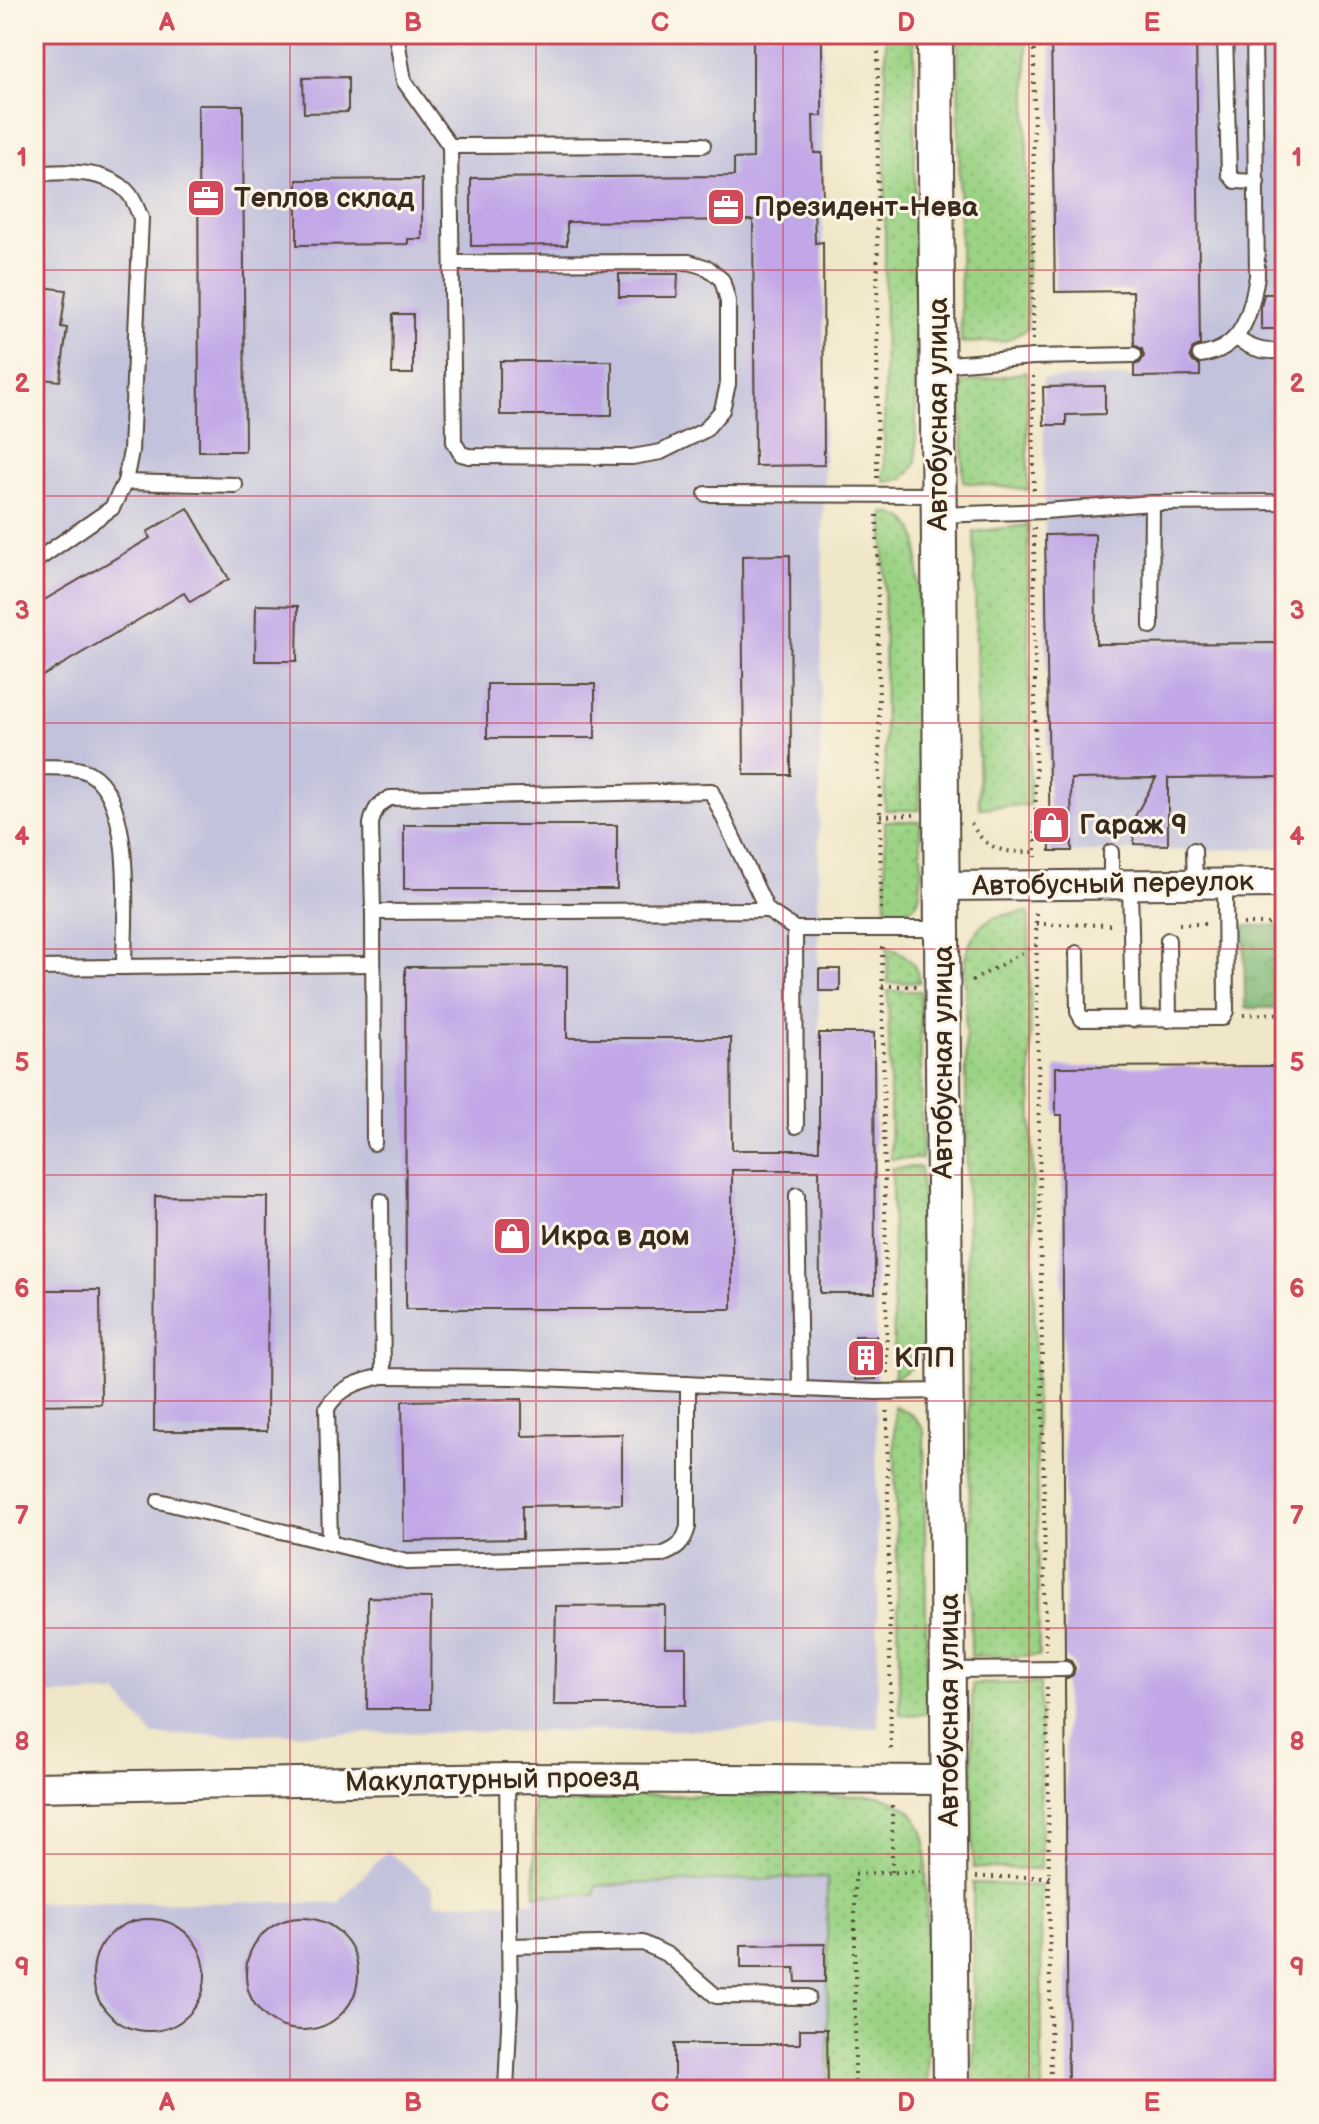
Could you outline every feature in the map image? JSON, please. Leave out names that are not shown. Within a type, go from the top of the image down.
[{"type":"street","name":"Автобусная улица","points":[[935,34],[951,2090]]},
{"type":"street","name":"Автобусный переулок","points":[[942,886],[1285,883]]},
{"type":"street","name":"Макулатурный проезд","points":[[34,1787],[507,1778],[949,1780]]},
{"type":"lane","points":[[396,34],[404,81],[450,146],[454,442],[461,454],[632,457],[661,452],[705,430],[722,410],[728,384],[728,301],[722,280],[708,268],[689,262],[452,263]]},
{"type":"lane","points":[[1225,34],[1229,174],[1235,181],[1257,182]]},
{"type":"lane","points":[[1200,355],[1214,354],[1236,338],[1247,316],[1257,276],[1254,34]]},
{"type":"lane","points":[[450,146],[703,145]]},
{"type":"lane","points":[[34,174],[81,174],[109,180],[129,194],[141,218],[131,451],[125,482],[112,508],[34,562]]},
{"type":"lane","points":[[1236,338],[1263,352],[1285,351]]},
{"type":"lane","points":[[938,365],[1033,357],[1134,355]]},
{"type":"lane","points":[[125,482],[235,485]]},
{"type":"lane","points":[[706,494],[877,495],[939,505],[1034,511],[1152,503],[1285,502]]},
{"type":"lane","points":[[1151,626],[1152,503]]},
{"type":"lane","points":[[34,767],[87,772],[99,780],[110,794],[118,813],[122,841],[124,967]]},
{"type":"lane","points":[[374,1143],[371,824],[380,803],[390,798],[711,791],[767,910],[795,929],[942,929]]},
{"type":"lane","points":[[1194,850],[1195,884]]},
{"type":"lane","points":[[1111,852],[1121,886],[1133,1020]]},
{"type":"lane","points":[[1077,953],[1079,1017],[1086,1021],[1215,1020],[1224,1015],[1225,884]]},
{"type":"lane","points":[[373,912],[767,910]]},
{"type":"lane","points":[[795,929],[796,1126]]},
{"type":"lane","points":[[1168,940],[1169,1020]]},
{"type":"lane","points":[[34,968],[373,964]]},
{"type":"lane","points":[[797,1195],[800,1389]]},
{"type":"lane","points":[[381,1201],[383,1376]]},
{"type":"lane","points":[[330,1543],[327,1408],[336,1394],[383,1376],[515,1377],[887,1392],[946,1391]]},
{"type":"lane","points":[[159,1501],[407,1562],[653,1556],[676,1550],[684,1542],[688,1527],[688,1384]]},
{"type":"lane","points":[[948,1670],[1065,1669]]},
{"type":"lane","points":[[506,2090],[510,2005],[507,1778]]},
{"type":"lane","points":[[509,1946],[643,1943],[668,1955],[716,1996],[808,1997]]},
{"type":"path","points":[[878,34],[877,495],[892,1872]]},
{"type":"path","points":[[968,815],[972,827],[983,841],[1003,852],[1036,855],[1034,34]]},
{"type":"path","points":[[880,816],[920,815]]},
{"type":"path","points":[[1036,913],[1051,2090]]},
{"type":"path","points":[[963,986],[1036,945]]},
{"type":"path","points":[[882,986],[920,986]]},
{"type":"path","points":[[1224,1015],[1285,1013]]},
{"type":"path","points":[[855,2090],[855,1874],[925,1871],[1050,1877]]},
{"type":"shaded area","points":[[34,34],[822,34],[824,465],[819,1033],[874,1033],[878,1728],[153,1735],[117,1693],[34,1695]]},
{"type":"shaded area","points":[[1051,34],[1285,34],[1285,848],[1049,853],[1043,379],[1135,376],[1133,291],[1055,292]]},
{"type":"shaded area","points":[[387,1851],[432,1887],[435,1903],[535,1902],[535,1895],[595,1895],[595,1885],[827,1876],[829,2090],[34,2090],[34,1902],[338,1903]]},
{"type":"green space","points":[[886,34],[914,34],[916,463],[903,477],[884,482]]},
{"type":"green space","points":[[958,34],[1027,34],[1027,330],[1005,341],[961,343]]},
{"type":"green space","points":[[1027,372],[1028,490],[963,482],[962,383]]},
{"type":"green space","points":[[884,513],[907,521],[918,544],[920,810],[885,810]]},
{"type":"green space","points":[[1028,525],[1030,805],[979,808],[974,532]]},
{"type":"green space","points":[[885,821],[920,821],[919,897],[913,907],[898,912],[886,911]]},
{"type":"green space","points":[[1029,912],[1039,1656],[971,1656],[965,959],[974,935],[986,922],[1004,915]]},
{"type":"green space","points":[[1285,925],[1285,1008],[1245,1008],[1244,926]]},
{"type":"green space","points":[[887,947],[909,960],[920,982],[888,983]]},
{"type":"green space","points":[[888,991],[920,991],[922,1159],[891,1159]]},
{"type":"green space","points":[[921,1167],[924,1340],[915,1364],[894,1378],[892,1168]]},
{"type":"green space","points":[[894,1406],[912,1416],[924,1431],[927,1714],[900,1715]]},
{"type":"green space","points":[[1040,1683],[1041,1869],[973,1868],[972,1684]]},
{"type":"green space","points":[[533,1795],[880,1796],[905,1807],[916,1818],[926,1843],[928,2090],[828,2090],[827,1877],[596,1885],[595,1895],[535,1895]]},
{"type":"green space","points":[[973,1883],[1041,1886],[1042,2090],[974,2090]]},
{"type":"building","points":[[753,34],[822,34],[822,116],[813,116],[814,153],[822,153],[823,202],[814,202],[815,243],[823,242],[824,465],[755,466],[753,220],[567,222],[567,245],[471,246],[471,178],[734,176],[734,159],[753,158]]},
{"type":"building","points":[[1051,34],[1196,34],[1200,345],[1193,348],[1190,356],[1193,362],[1200,365],[1200,376],[1134,377],[1134,365],[1140,363],[1144,356],[1142,349],[1134,345],[1133,291],[1055,292]]},
{"type":"building","points":[[348,77],[348,112],[304,113],[303,78]]},
{"type":"building","points":[[198,105],[243,105],[245,451],[199,451]]},
{"type":"building","points":[[422,179],[422,239],[408,239],[408,244],[297,245],[297,180]]},
{"type":"building","points":[[619,274],[678,274],[677,297],[619,297]]},
{"type":"building","points":[[34,286],[66,290],[61,327],[67,328],[60,381],[34,378]]},
{"type":"building","points":[[1264,294],[1285,294],[1285,329],[1261,329]]},
{"type":"building","points":[[393,314],[413,314],[413,374],[392,374]]},
{"type":"building","points":[[500,361],[612,361],[612,415],[500,415]]},
{"type":"building","points":[[1105,386],[1105,414],[1066,415],[1066,425],[1044,425],[1043,387]]},
{"type":"building","points":[[188,508],[229,579],[190,602],[184,593],[34,681],[34,606],[150,538],[147,532]]},
{"type":"building","points":[[1095,534],[1096,644],[1285,643],[1285,777],[1168,778],[1168,845],[1134,844],[1134,818],[1156,778],[1071,779],[1072,851],[1050,851],[1045,535]]},
{"type":"building","points":[[790,555],[791,775],[744,775],[742,556]]},
{"type":"building","points":[[256,605],[298,606],[297,661],[255,661]]},
{"type":"building","points":[[487,684],[595,684],[595,738],[487,738]]},
{"type":"building","points":[[404,825],[617,825],[617,889],[404,889]]},
{"type":"building","points":[[567,966],[567,1038],[731,1038],[732,1150],[819,1150],[819,1033],[874,1033],[875,1293],[820,1293],[819,1170],[732,1170],[732,1309],[406,1309],[405,967]]},
{"type":"building","points":[[819,969],[840,969],[840,991],[819,991]]},
{"type":"building","points":[[1285,1066],[1285,2090],[1068,2090],[1065,1679],[1073,1675],[1075,1668],[1071,1661],[1065,1659],[1062,1115],[1056,1115],[1056,1067]]},
{"type":"building","points":[[155,1196],[268,1197],[267,1431],[154,1431]]},
{"type":"building","points":[[34,1290],[100,1290],[101,1404],[34,1405]]},
{"type":"building","name":"КПП","points":[[855,1336],[876,1336],[876,1379],[855,1380]]},
{"type":"building","points":[[522,1399],[522,1436],[622,1434],[622,1504],[522,1506],[522,1539],[404,1541],[402,1401]]},
{"type":"building","points":[[368,1597],[431,1598],[430,1709],[367,1709]]},
{"type":"building","points":[[665,1605],[665,1647],[686,1647],[686,1705],[554,1705],[556,1606]]},
{"type":"building","points":[[302,1918],[323,1922],[341,1935],[354,1953],[358,1974],[354,1995],[341,2013],[323,2026],[302,2030],[281,2026],[263,2013],[250,1995],[246,1974],[250,1953],[263,1935],[281,1922]]},
{"type":"building","points":[[149,1919],[170,1923],[189,1935],[201,1954],[205,1975],[201,1996],[189,2015],[170,2027],[149,2031],[128,2027],[109,2015],[97,1996],[93,1975],[97,1954],[109,1935],[128,1923]]},
{"type":"building","points":[[825,1944],[825,1982],[796,1982],[795,1968],[741,1968],[741,1945]]},
{"type":"building","points":[[800,2029],[827,2029],[828,2090],[674,2090],[674,2044],[800,2044]]},
{"type":"place","name":"Теплов склад","points":[[206,198]]},
{"type":"place","name":"Президент-Нева","points":[[726,207]]},
{"type":"place","name":"Гараж 9","points":[[1051,825]]},
{"type":"place","name":"Икра в дом","points":[[512,1236]]},
{"type":"place","name":"КПП","points":[[866,1358]]}]
